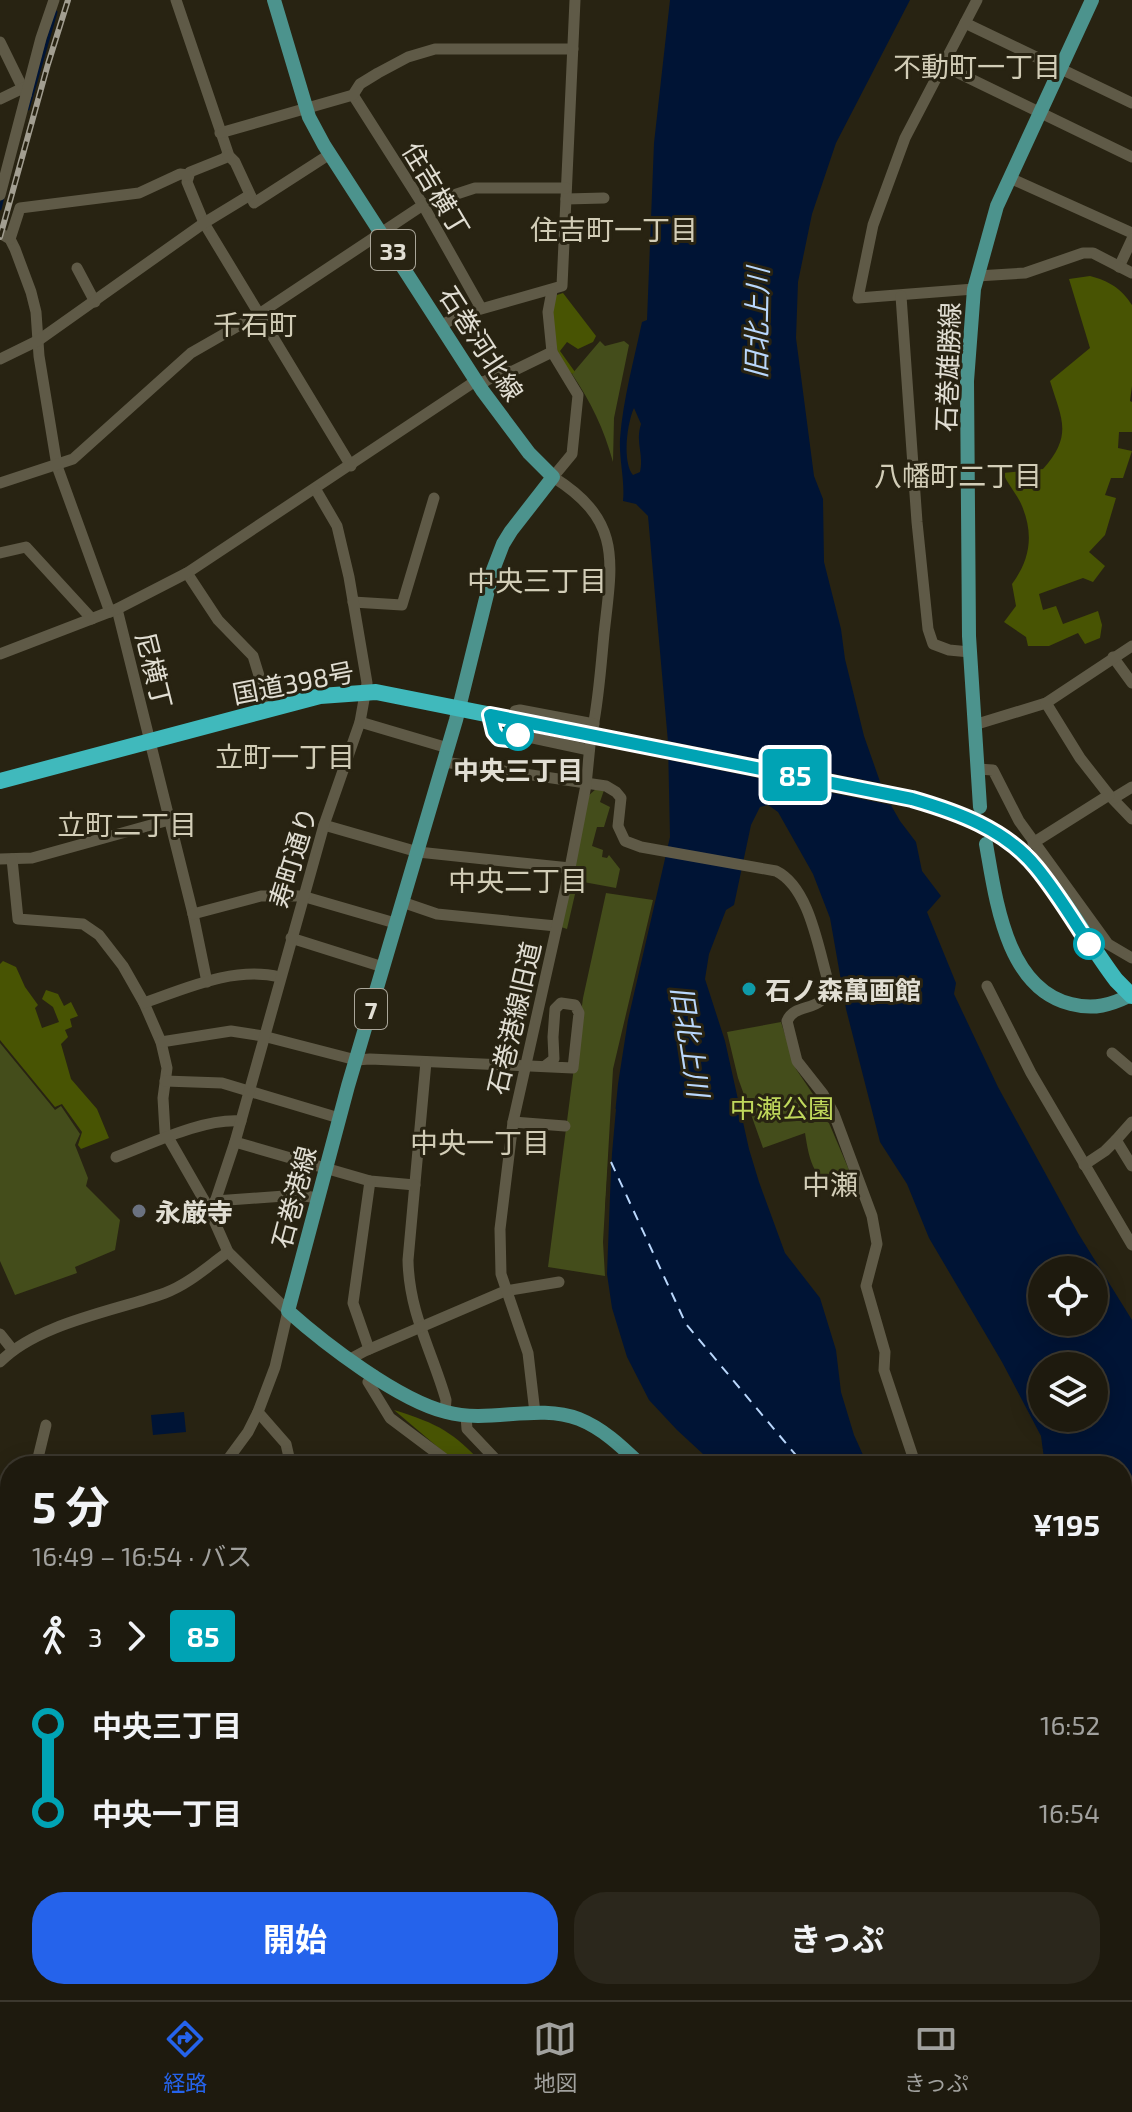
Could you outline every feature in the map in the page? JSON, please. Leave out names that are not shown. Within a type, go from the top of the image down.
[{"type":"highway","name":"国道398号","points":[[0,781],[320,696],[366,691],[459,708],[912,799],[974,820],[1035,865],[1116,980],[1132,995]]},
{"type":"main road","name":"石巻河北線","points":[[274,0],[306,108],[330,154],[509,429],[553,477]]},
{"type":"main road","name":"石巻雄勝線","points":[[980,807],[970,652],[967,381],[976,283],[990,224],[1092,0]]},
{"type":"main road","points":[[459,708],[489,586],[503,544],[553,477]]},
{"type":"main road","name":"石巻港線","points":[[288,1311],[339,1118],[459,708]]},
{"type":"main road","points":[[986,844],[1004,921],[1029,980],[1057,1001],[1083,1007],[1110,1006],[1132,995]]},
{"type":"main road","points":[[288,1311],[350,1359],[418,1402],[466,1416],[561,1414],[592,1425],[631,1456]]},
{"type":"street","points":[[0,195],[24,92],[54,0]]},
{"type":"street","points":[[176,0],[228,155],[235,162],[254,203],[330,154]]},
{"type":"street","points":[[442,325],[481,308],[562,286],[575,0]]},
{"type":"street","points":[[977,0],[905,138],[873,225],[858,298],[901,296],[976,283],[1025,273],[1083,253],[1093,253],[1132,273]]},
{"type":"street","points":[[965,23],[1132,102]]},
{"type":"street","points":[[0,42],[24,92]]},
{"type":"street","points":[[220,133],[353,95],[360,84],[378,73],[408,57],[435,49],[573,49]]},
{"type":"street","points":[[944,66],[1132,157]]},
{"type":"street","points":[[0,99],[24,92]]},
{"type":"street","name":"住吉横丁","points":[[353,95],[423,205],[481,308]]},
{"type":"street","points":[[5,236],[20,208],[139,193],[180,174],[188,175],[228,155]]},
{"type":"street","points":[[188,175],[187,182],[204,223],[351,466]]},
{"type":"street","points":[[1010,178],[1132,236],[1119,267]]},
{"type":"street","points":[[0,483],[73,459],[191,353],[259,314],[423,205],[475,188],[604,198]]},
{"type":"street","points":[[0,359],[39,340],[204,223],[250,195]]},
{"type":"street","name":"尼横丁","points":[[5,236],[31,292],[57,466],[114,610],[150,742],[207,982]]},
{"type":"street","points":[[77,268],[95,302]]},
{"type":"street","points":[[512,719],[515,711],[520,710],[594,725],[611,559],[603,529],[589,504],[553,477],[572,454],[578,395],[552,352],[548,312],[552,291]]},
{"type":"street","points":[[901,296],[928,629],[933,644],[949,650],[970,652]]},
{"type":"street","points":[[0,654],[114,610],[187,573],[477,381],[484,382],[501,372],[513,371],[552,352]]},
{"type":"street","name":"寿町通り","points":[[211,1214],[235,1142],[302,896],[360,722],[366,691],[353,602],[337,526],[316,490]]},
{"type":"street","points":[[353,602],[402,605],[434,498]]},
{"type":"street","points":[[0,553],[26,547],[92,619]]},
{"type":"street","points":[[187,573],[218,620],[253,656],[269,708]]},
{"type":"street","points":[[974,725],[1046,703],[1132,646]]},
{"type":"street","points":[[1113,657],[1132,683]]},
{"type":"street","points":[[1046,703],[1080,758],[1132,819]]},
{"type":"street","name":"石巻港線旧道","points":[[490,715],[494,732],[499,738],[509,739],[519,735],[590,747],[570,868],[513,1122],[500,1229],[500,1265],[505,1291],[528,1353],[535,1413]]},
{"type":"street","points":[[360,722],[446,755],[586,785],[606,786],[621,798],[618,826],[621,837],[631,844],[758,867],[786,876],[799,891],[828,981],[828,990],[819,1003],[789,1015],[787,1021],[797,1061],[823,1094],[834,1114],[874,1225],[877,1244],[866,1286],[885,1352],[884,1370],[913,1456]]},
{"type":"street","points":[[977,769],[993,770],[1033,843],[1108,944],[1132,958]]},
{"type":"street","points":[[1033,843],[1132,787]]},
{"type":"street","points":[[169,820],[32,858],[6,859],[18,919],[83,924],[99,935],[123,966],[161,1042],[167,1068],[163,1098],[168,1137],[211,1214],[228,1252],[288,1311],[275,1367],[258,1412],[230,1456]]},
{"type":"street","points":[[324,825],[418,852],[570,868]]},
{"type":"street","points":[[193,914],[261,896],[302,896],[395,923]]},
{"type":"street","points":[[402,902],[437,914],[556,926]]},
{"type":"street","points":[[291,938],[383,967]]},
{"type":"street","points":[[144,1003],[207,982],[259,972],[280,977]]},
{"type":"street","points":[[987,986],[1012,1039],[1132,1245]]},
{"type":"street","points":[[161,1042],[231,1031],[356,1060],[573,1068],[579,1013],[575,1005],[561,1003],[555,1009],[554,1059],[545,1066]]},
{"type":"street","points":[[1112,1053],[1132,1070]]},
{"type":"street","points":[[426,1062],[408,1279],[419,1328],[446,1400],[445,1412]]},
{"type":"street","points":[[165,1081],[222,1083],[339,1118]]},
{"type":"street","points":[[116,1157],[168,1137],[228,1120],[241,1121]]},
{"type":"street","points":[[513,1122],[565,1126]]},
{"type":"street","points":[[1084,1165],[1105,1151],[1132,1122]]},
{"type":"street","points":[[1116,1140],[1132,1166]]},
{"type":"street","points":[[235,1142],[370,1181],[415,1185]]},
{"type":"street","points":[[369,1349],[353,1303],[370,1181]]},
{"type":"street","points":[[215,1201],[298,1195],[318,1198]]},
{"type":"street","points":[[0,1362],[12,1349],[80,1320],[168,1292],[189,1281],[228,1252]]},
{"type":"street","points":[[350,1359],[505,1291],[559,1282]]},
{"type":"street","points":[[0,1334],[12,1349]]},
{"type":"street","points":[[374,1375],[368,1382],[390,1418],[441,1456]]},
{"type":"street","points":[[258,1412],[286,1444],[289,1456]]},
{"type":"street","points":[[466,1416],[467,1429],[493,1456]]},
{"type":"street","points":[[38,1456],[46,1425]]},
{"type":"green space","points":[[1090,276],[1114,286],[1132,305],[1132,432],[1119,432],[1118,448],[1132,451],[1123,478],[1111,478],[1105,495],[1116,498],[1105,535],[1089,552],[1105,566],[1093,582],[1083,578],[1039,594],[1043,610],[1056,606],[1063,624],[1098,611],[1102,625],[1100,638],[1085,644],[1078,633],[1049,646],[1028,646],[1026,637],[1004,622],[1016,606],[1012,584],[1023,566],[1029,537],[1022,506],[1003,473],[1043,469],[1058,446],[1062,436],[1061,417],[1050,381],[1090,348],[1069,279]]},
{"type":"green space","points":[[563,293],[596,336],[593,342],[578,349],[567,342],[560,351],[575,372],[572,374],[556,348],[553,327],[554,296]]},
{"type":"green space","points":[[600,341],[605,346],[624,341],[629,345],[614,418],[613,462],[596,416],[572,374]]},
{"type":"green space","points":[[596,789],[604,790],[600,802],[610,807],[604,827],[597,827],[592,846],[603,850],[602,857],[609,855],[620,869],[616,888],[578,881],[567,929],[561,927],[588,796]]},
{"type":"green space","points":[[606,893],[653,900],[613,1069],[603,1242],[605,1276],[548,1267],[583,998]]},
{"type":"green space","points":[[3,961],[16,967],[38,1005],[35,1008],[42,1028],[59,1022],[53,1007],[42,999],[46,990],[58,994],[64,1006],[71,1002],[78,1016],[70,1019],[72,1027],[65,1030],[68,1037],[61,1044],[71,1079],[97,1109],[109,1138],[81,1149],[78,1145],[82,1132],[62,1104],[55,1107],[0,1040],[0,964]]},
{"type":"green space","name":"中瀬公園","points":[[781,1022],[796,1069],[823,1109],[855,1184],[831,1183],[817,1173],[809,1155],[805,1133],[763,1148],[738,1078],[727,1032]]},
{"type":"green space","points":[[0,1043],[55,1110],[61,1106],[80,1134],[75,1145],[88,1178],[86,1186],[120,1220],[115,1250],[75,1267],[77,1273],[15,1295],[0,1261]]},
{"type":"green space","points":[[394,1410],[444,1430],[475,1456],[448,1456]]},
{"type":"water","name":"旧北上川","points":[[670,0],[910,0],[836,143],[812,214],[798,282],[796,338],[814,476],[823,499],[824,562],[864,736],[884,793],[916,842],[922,871],[941,896],[927,912],[956,983],[954,994],[998,1087],[1092,1256],[1028,1256],[1028,1336],[1108,1336],[1108,1281],[1132,1320],[1132,1456],[1044,1456],[1039,1432],[1108,1432],[1108,1352],[1028,1352],[1028,1411],[929,1238],[907,1184],[880,1142],[846,1009],[830,918],[813,874],[778,812],[768,805],[760,807],[751,825],[734,905],[726,910],[709,954],[705,979],[725,1041],[759,1182],[785,1253],[820,1298],[836,1350],[841,1392],[863,1456],[705,1456],[649,1400],[627,1357],[612,1308],[607,1274],[612,1144],[628,1020],[670,837],[668,742],[648,516],[636,504],[623,501],[620,447],[621,424],[642,322],[647,320],[654,143]],"holes":[[[634,408],[641,424],[640,472],[633,475],[628,461],[627,442]]]},
{"type":"water","points":[[184,1412],[186,1432],[153,1435],[151,1415]]},
{"type":"pier","points":[[663,740],[885,784],[896,806],[664,759]]},
{"type":"pier","points":[[612,1109],[616,1109],[605,1209]]},
{"type":"waterway","points":[[28,109],[56,12]]},
{"type":"waterway","points":[[0,209],[3,197]]},
{"type":"ferry route","points":[[611,1162],[686,1324],[797,1456]]},
{"type":"railway","points":[[0,237],[68,0]]},
{"type":"bus line","name":"85","points":[[518,735],[509,739],[499,738],[494,732],[490,715],[912,799],[951,810],[999,835],[1035,865],[1089,944]]},
{"type":"place","name":"中央三丁目","points":[[518,735]]},
{"type":"place","name":"石ノ森萬画館","points":[[749,989]]},
{"type":"place","name":"永厳寺","points":[[139,1211]]},
{"type":"district","name":"不動町一丁目","points":[[977,66]]},
{"type":"district","name":"住吉町一丁目","points":[[614,229]]},
{"type":"district","name":"千石町","points":[[255,324]]},
{"type":"district","name":"八幡町二丁目","points":[[958,475]]},
{"type":"district","name":"中央三丁目","points":[[537,580]]},
{"type":"district","name":"立町一丁目","points":[[285,756]]},
{"type":"district","name":"立町二丁目","points":[[127,824]]},
{"type":"district","name":"中央二丁目","points":[[518,880]]},
{"type":"district","name":"中央一丁目","points":[[480,1142]]},
{"type":"district","name":"中瀬","points":[[830,1184]]}]
